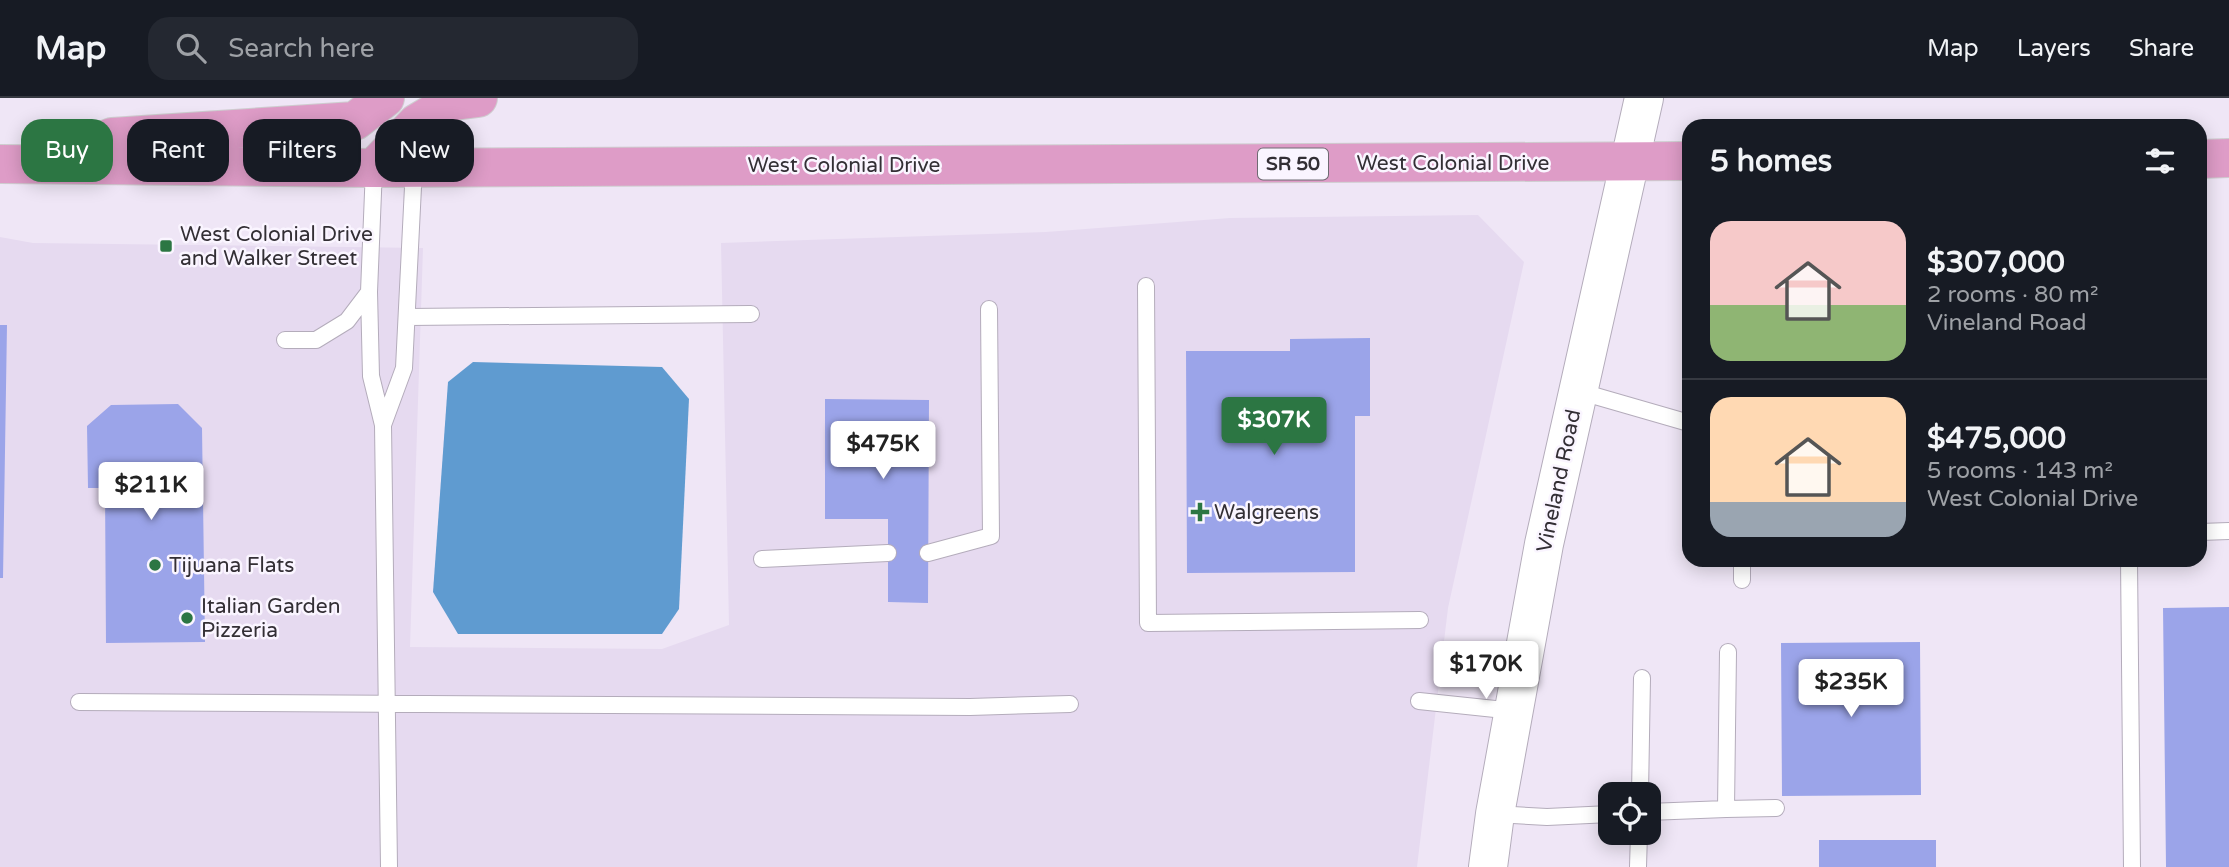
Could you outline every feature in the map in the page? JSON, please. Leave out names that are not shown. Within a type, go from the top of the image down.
[{"type":"highway","points":[[113,137],[355,121],[385,98]]},
{"type":"highway","points":[[374,168],[417,123],[454,101],[478,98]]},
{"type":"highway","points":[[2207,159],[2229,158]]},
{"type":"highway","name":"West Colonial Drive","points":[[474,167],[1682,161]]},
{"type":"highway","name":"West Colonial Drive","points":[[0,164],[21,164]]},
{"type":"highway","name":"West Colonial Drive","points":[[113,164],[374,168]]},
{"type":"main road","name":"Vineland Road","points":[[1488,867],[1495,814],[1544,544],[1644,98]]},
{"type":"lane","points":[[374,168],[369,292],[371,376],[383,425],[389,867]]},
{"type":"lane","points":[[383,425],[404,368],[413,182]]},
{"type":"lane","points":[[1146,286],[1148,623],[1420,620]]},
{"type":"lane","points":[[285,340],[316,340],[347,321],[369,292]]},
{"type":"lane","points":[[928,553],[991,536],[989,309]]},
{"type":"lane","points":[[408,317],[751,314]]},
{"type":"lane","points":[[1578,391],[1682,421]]},
{"type":"lane","points":[[2207,532],[2229,531]]},
{"type":"lane","points":[[762,559],[888,553]]},
{"type":"lane","points":[[1742,567],[1742,580]]},
{"type":"lane","points":[[2129,567],[2132,867]]},
{"type":"lane","points":[[1726,809],[1728,652]]},
{"type":"lane","points":[[1640,782],[1642,678]]},
{"type":"lane","points":[[1419,701],[1514,711]]},
{"type":"lane","points":[[79,702],[970,707],[1070,704]]},
{"type":"lane","points":[[1661,812],[1776,808]]},
{"type":"lane","points":[[1495,814],[1546,817],[1598,815]]},
{"type":"lane","points":[[1638,867],[1639,845]]},
{"type":"shaded area","points":[[1478,215],[1524,262],[1448,608],[1417,867],[0,867],[0,237],[33,243],[423,248],[410,647],[662,649],[729,625],[721,243],[1046,232],[1230,218]]},
{"type":"water","points":[[473,362],[662,367],[689,399],[679,609],[662,634],[458,634],[433,592],[448,382]]},
{"type":"building","points":[[0,325],[7,325],[3,578],[0,578]]},
{"type":"building","name":"Walgreens","points":[[1370,338],[1370,416],[1355,416],[1355,572],[1187,573],[1186,351],[1290,351],[1290,339]]},
{"type":"building","points":[[825,399],[929,400],[928,603],[888,602],[888,519],[825,519]]},
{"type":"building","name":"Tijuana Flats","points":[[178,404],[202,428],[205,642],[106,643],[105,488],[88,488],[87,426],[111,405]]},
{"type":"building","points":[[2229,607],[2229,867],[2166,867],[2163,608]]},
{"type":"building","points":[[1920,642],[1921,795],[1782,796],[1781,643]]},
{"type":"building","points":[[1819,840],[1936,840],[1936,867],[1819,867]]},
{"type":"place","name":"West Colonial Drive and Walker Street","points":[[166,246]]},
{"type":"place","name":"Walgreens","points":[[1200,512]]},
{"type":"place","name":"Tijuana Flats","points":[[155,565]]},
{"type":"place","name":"Italian Garden Pizzeria","points":[[187,618]]}]
